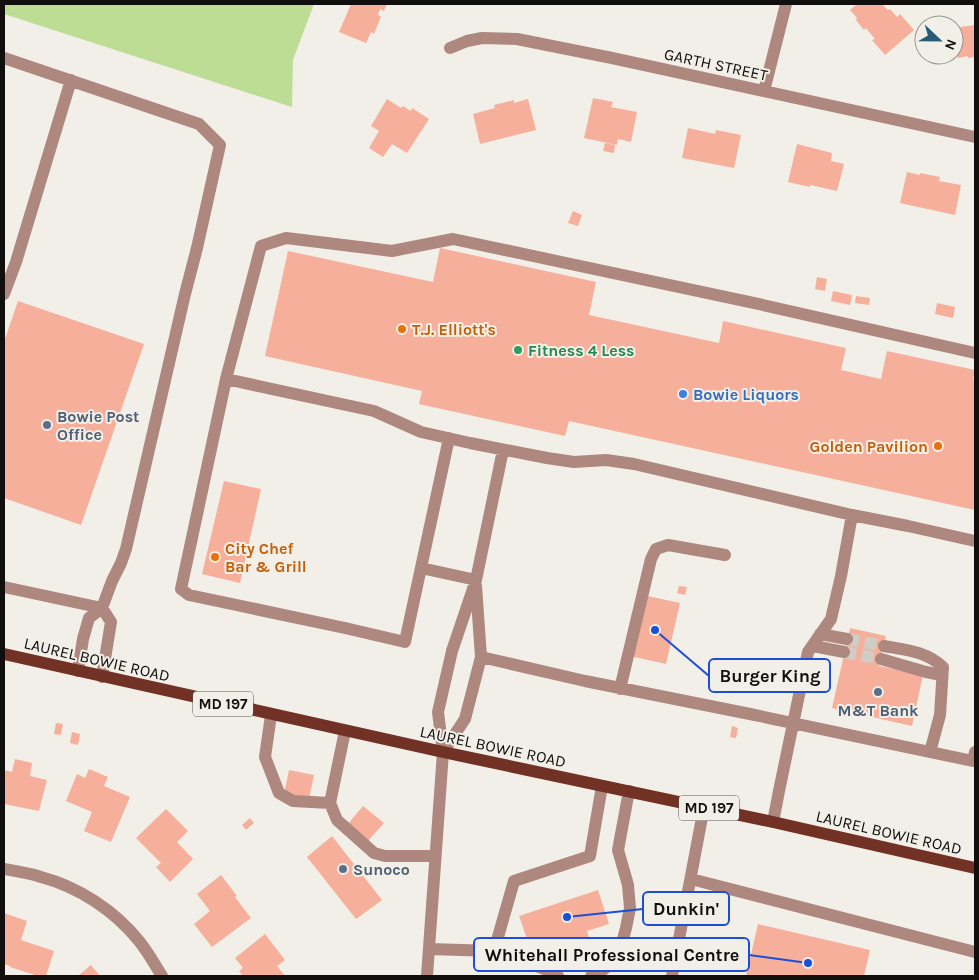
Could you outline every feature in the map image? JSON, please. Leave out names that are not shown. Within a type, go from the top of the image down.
[{"type":"main road","name":"LAUREL BOWIE ROAD","points":[[4,654],[346,731],[773,822],[975,868]]},
{"type":"street","points":[[764,91],[786,4]]},
{"type":"street","name":"GARTH STREET","points":[[450,48],[467,41],[482,38],[517,39],[975,137]]},
{"type":"street","points":[[4,58],[200,124],[220,145],[126,549],[122,563],[102,608],[89,618],[83,638],[78,671]]},
{"type":"street","points":[[4,294],[10,261],[71,80]]},
{"type":"street","points":[[449,438],[405,642],[189,595],[182,589],[226,379],[261,246],[286,238],[392,251],[453,239],[975,353]]},
{"type":"street","points":[[226,379],[374,411],[421,432],[546,458],[574,462],[606,460],[634,464],[975,542]]},
{"type":"street","points":[[427,976],[443,752],[438,712],[452,651],[476,580],[504,450]]},
{"type":"street","points":[[773,822],[808,652],[831,619],[852,515]]},
{"type":"street","points":[[620,689],[651,559],[656,548],[668,545],[725,555]]},
{"type":"street","points":[[421,568],[476,580]]},
{"type":"street","points":[[443,752],[465,719],[481,657],[476,580]]},
{"type":"street","points":[[4,587],[102,608],[111,622],[102,677]]},
{"type":"street","points":[[817,639],[846,645]]},
{"type":"street","points":[[882,652],[926,672],[943,671],[940,714],[930,752]]},
{"type":"street","points":[[481,657],[620,689],[973,761],[975,752]]},
{"type":"street","points":[[271,714],[265,757],[279,793],[293,801],[330,803]]},
{"type":"street","points":[[346,731],[330,803],[337,820],[374,853],[385,856],[435,856]]},
{"type":"street","points":[[494,951],[514,881],[590,856],[602,786]]},
{"type":"street","points":[[591,976],[596,975],[609,965],[622,943],[626,928],[630,908],[628,885],[618,850],[629,791]]},
{"type":"street","points":[[672,976],[704,807]]},
{"type":"street","points":[[4,868],[41,877],[93,900],[110,913],[140,942],[162,976]]},
{"type":"street","points":[[691,879],[975,952]]},
{"type":"street","points":[[429,949],[494,951],[542,968],[558,976]]},
{"type":"green space","points":[[4,4],[314,4],[293,60],[292,107],[4,14]]},
{"type":"building","points":[[351,4],[387,4],[384,11],[380,9],[378,15],[381,16],[374,34],[371,32],[366,43],[339,32]]},
{"type":"building","points":[[857,4],[882,4],[897,17],[900,14],[914,30],[885,55],[872,40],[875,39],[866,28],[864,30],[850,10]]},
{"type":"building","points":[[975,25],[975,57],[964,57],[964,27]]},
{"type":"building","points":[[593,98],[613,102],[611,107],[637,112],[631,142],[618,139],[617,145],[584,138]]},
{"type":"building","points":[[387,99],[401,108],[403,106],[411,111],[412,108],[429,119],[407,153],[392,144],[383,157],[369,148],[379,131],[371,126]]},
{"type":"building","points":[[528,99],[536,130],[480,144],[473,114],[495,108],[494,105],[514,100],[514,103]]},
{"type":"building","points":[[688,128],[715,134],[716,130],[741,135],[734,168],[682,158]]},
{"type":"building","points":[[605,143],[615,145],[614,153],[603,151]]},
{"type":"building","points":[[797,144],[832,153],[831,161],[844,164],[837,191],[788,182]]},
{"type":"building","points":[[907,172],[940,177],[939,181],[961,185],[955,215],[900,203]]},
{"type":"building","points":[[573,211],[582,215],[578,226],[568,223]]},
{"type":"building","points":[[440,248],[596,282],[589,315],[719,343],[723,321],[846,348],[841,370],[881,379],[887,351],[975,370],[973,380],[975,381],[975,510],[569,421],[565,436],[419,404],[422,391],[265,356],[288,251],[433,282]]},
{"type":"building","points":[[817,277],[827,279],[825,291],[815,289]]},
{"type":"building","points":[[833,291],[852,295],[850,305],[831,301]]},
{"type":"building","points":[[856,296],[870,298],[869,305],[855,303]]},
{"type":"building","points":[[18,301],[144,344],[81,525],[4,498],[4,342]]},
{"type":"building","points":[[937,303],[955,307],[953,318],[935,314]]},
{"type":"building","points":[[224,481],[261,489],[240,583],[202,574]]},
{"type":"building","points":[[679,586],[687,587],[685,595],[677,593]]},
{"type":"building","points":[[643,595],[680,603],[666,664],[630,656]]},
{"type":"building","name":"M&T Bank","points":[[850,628],[886,636],[879,666],[923,675],[912,726],[832,708]]},
{"type":"building","points":[[56,723],[63,724],[61,735],[54,734]]},
{"type":"building","points":[[732,726],[738,728],[736,738],[730,737]]},
{"type":"building","points":[[72,732],[80,734],[78,745],[70,743]]},
{"type":"building","points":[[15,759],[32,763],[30,776],[47,780],[39,811],[4,804],[4,770],[12,772]]},
{"type":"building","points":[[89,769],[108,777],[104,786],[130,797],[111,842],[84,831],[92,812],[66,801],[77,774],[85,778]]},
{"type":"building","points":[[289,770],[314,775],[309,799],[284,794]]},
{"type":"building","points":[[363,806],[384,823],[367,842],[347,825]]},
{"type":"building","points":[[166,809],[188,831],[177,842],[193,859],[170,882],[156,867],[161,863],[136,838]]},
{"type":"building","points":[[250,818],[254,823],[246,830],[242,825]]},
{"type":"building","points":[[332,836],[382,900],[356,919],[307,857]]},
{"type":"building","points":[[221,875],[251,918],[212,947],[194,924],[210,911],[197,894]]},
{"type":"building","points":[[598,890],[609,924],[587,931],[597,963],[582,968],[573,940],[532,953],[519,916]]},
{"type":"building","points":[[4,913],[27,921],[21,940],[54,951],[46,976],[38,976],[4,964]]},
{"type":"building","points":[[758,924],[870,950],[864,976],[746,976]]},
{"type":"building","points":[[265,934],[285,960],[277,966],[285,976],[243,976],[239,971],[243,968],[235,958]]},
{"type":"building","points":[[91,965],[100,976],[78,976]]},
{"type":"tunnel","points":[[847,639],[884,646]]},
{"type":"tunnel","points":[[844,652],[881,659]]},
{"type":"place","name":"T.J. Elliott's","points":[[402,329]]},
{"type":"place","name":"Fitness 4 Less","points":[[518,350]]},
{"type":"place","name":"Bowie Liquors","points":[[683,394]]},
{"type":"place","name":"Bowie Post Office","points":[[47,425]]},
{"type":"place","name":"Golden Pavilion","points":[[938,446]]},
{"type":"place","name":"City Chef Bar & Grill","points":[[215,557]]},
{"type":"place","name":"Burger King","points":[[655,630]]},
{"type":"place","name":"M&T Bank","points":[[878,692]]},
{"type":"place","name":"Sunoco","points":[[343,869]]},
{"type":"place","name":"Dunkin'","points":[[567,917]]},
{"type":"place","name":"Whitehall Professional Centre","points":[[808,963]]}]
